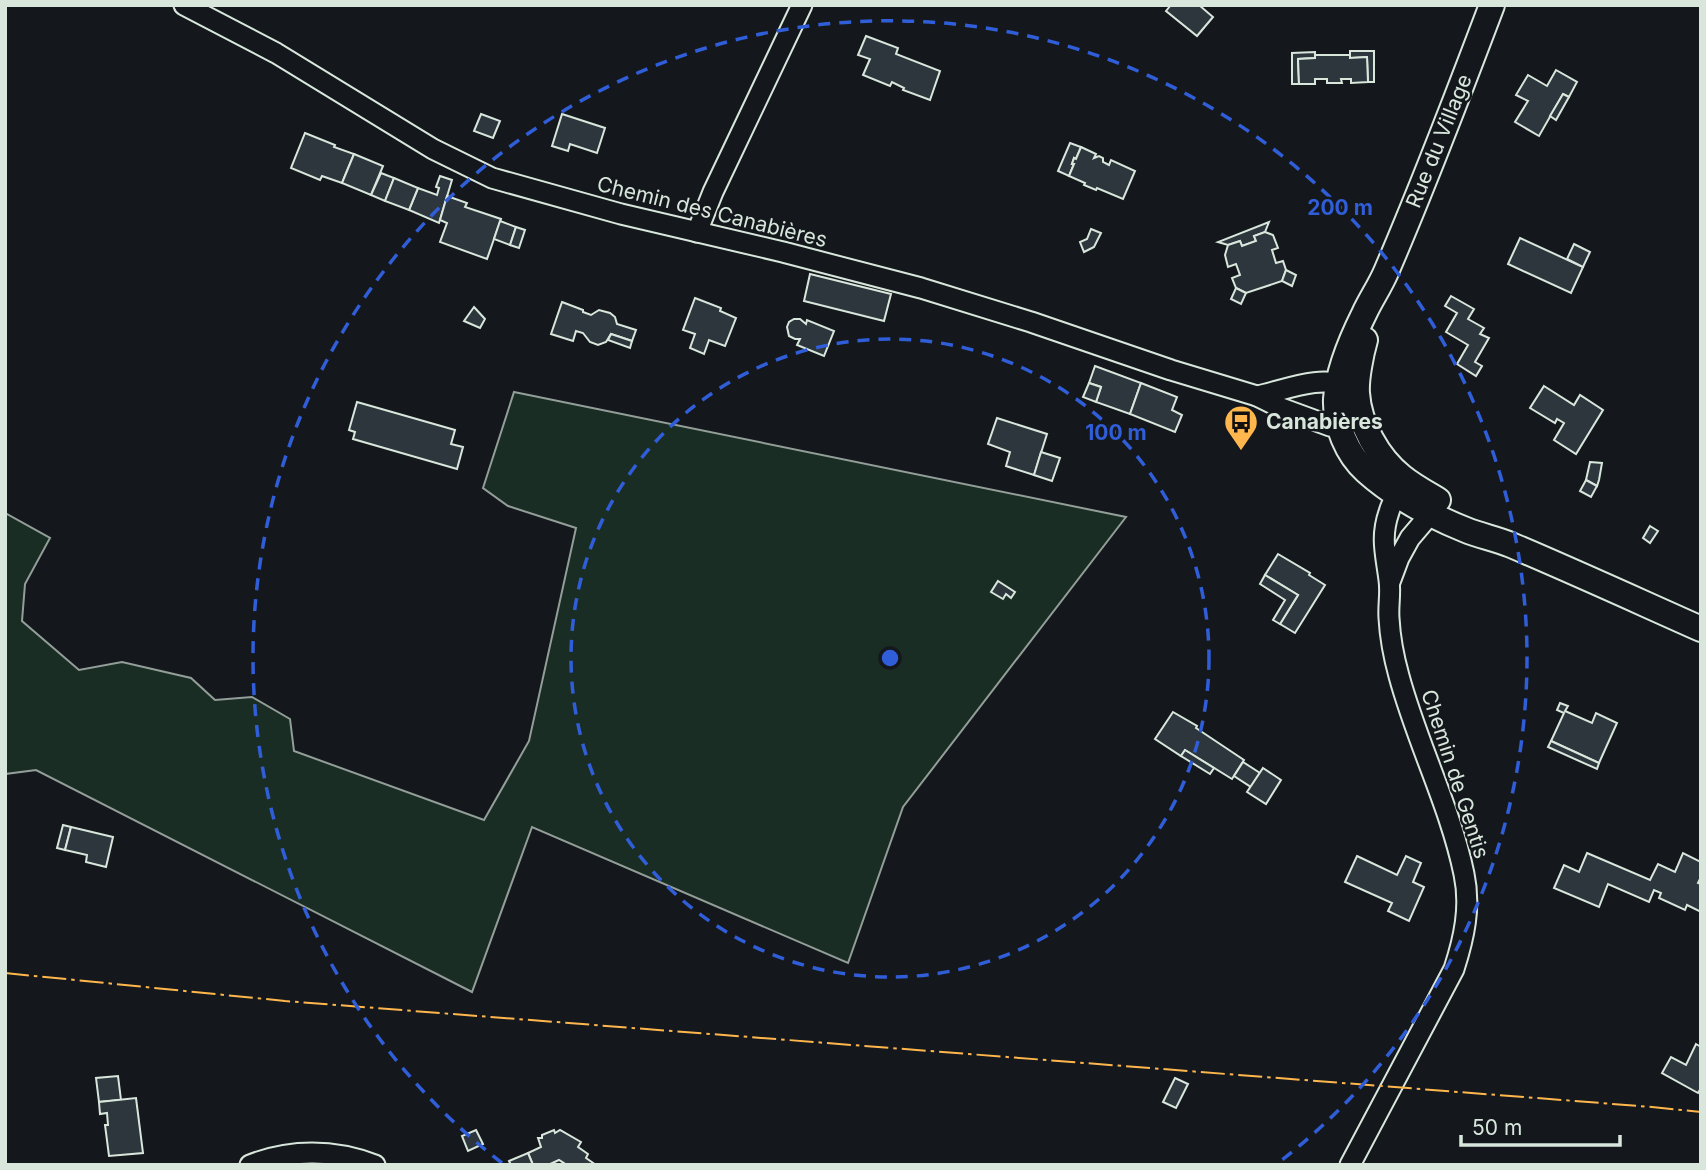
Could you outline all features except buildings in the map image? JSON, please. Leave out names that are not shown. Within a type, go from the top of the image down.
[{"type":"street","name":"Chemin des Canabières","points":[[184,5],[276,53],[433,149],[492,178],[621,214],[921,288],[1257,396],[1330,426],[1348,402]]},
{"type":"street","points":[[697,232],[713,192],[802,5]]},
{"type":"street","name":"Rue du Village","points":[[1348,402],[1384,276],[1492,5]]},
{"type":"street","points":[[1257,396],[1324,381],[1348,402],[1384,460],[1402,477],[1416,499],[1508,544],[1701,629]]},
{"type":"street","name":"Chemin de Gentis","points":[[1350,1165],[1454,969],[1467,915],[1465,877],[1455,839],[1410,715],[1398,673],[1388,617],[1390,582],[1383,539],[1386,521],[1391,503],[1416,499],[1427,518],[1410,538],[1390,582]]},
{"type":"street","points":[[250,1165],[269,1157],[304,1153],[339,1154],[375,1165]]},
{"type":"green space","points":[[514,392],[1126,517],[903,807],[848,963],[532,827],[472,992],[36,770],[5,774],[5,513],[50,538],[25,584],[22,621],[79,670],[122,662],[191,678],[215,700],[252,697],[290,719],[294,751],[484,820],[529,741],[576,528],[508,506],[483,488]]},
{"type":"power","points":[[5,973],[285,1001],[1701,1112]]},
{"type":"place","name":"Canabières","points":[[1241,452]]}]
